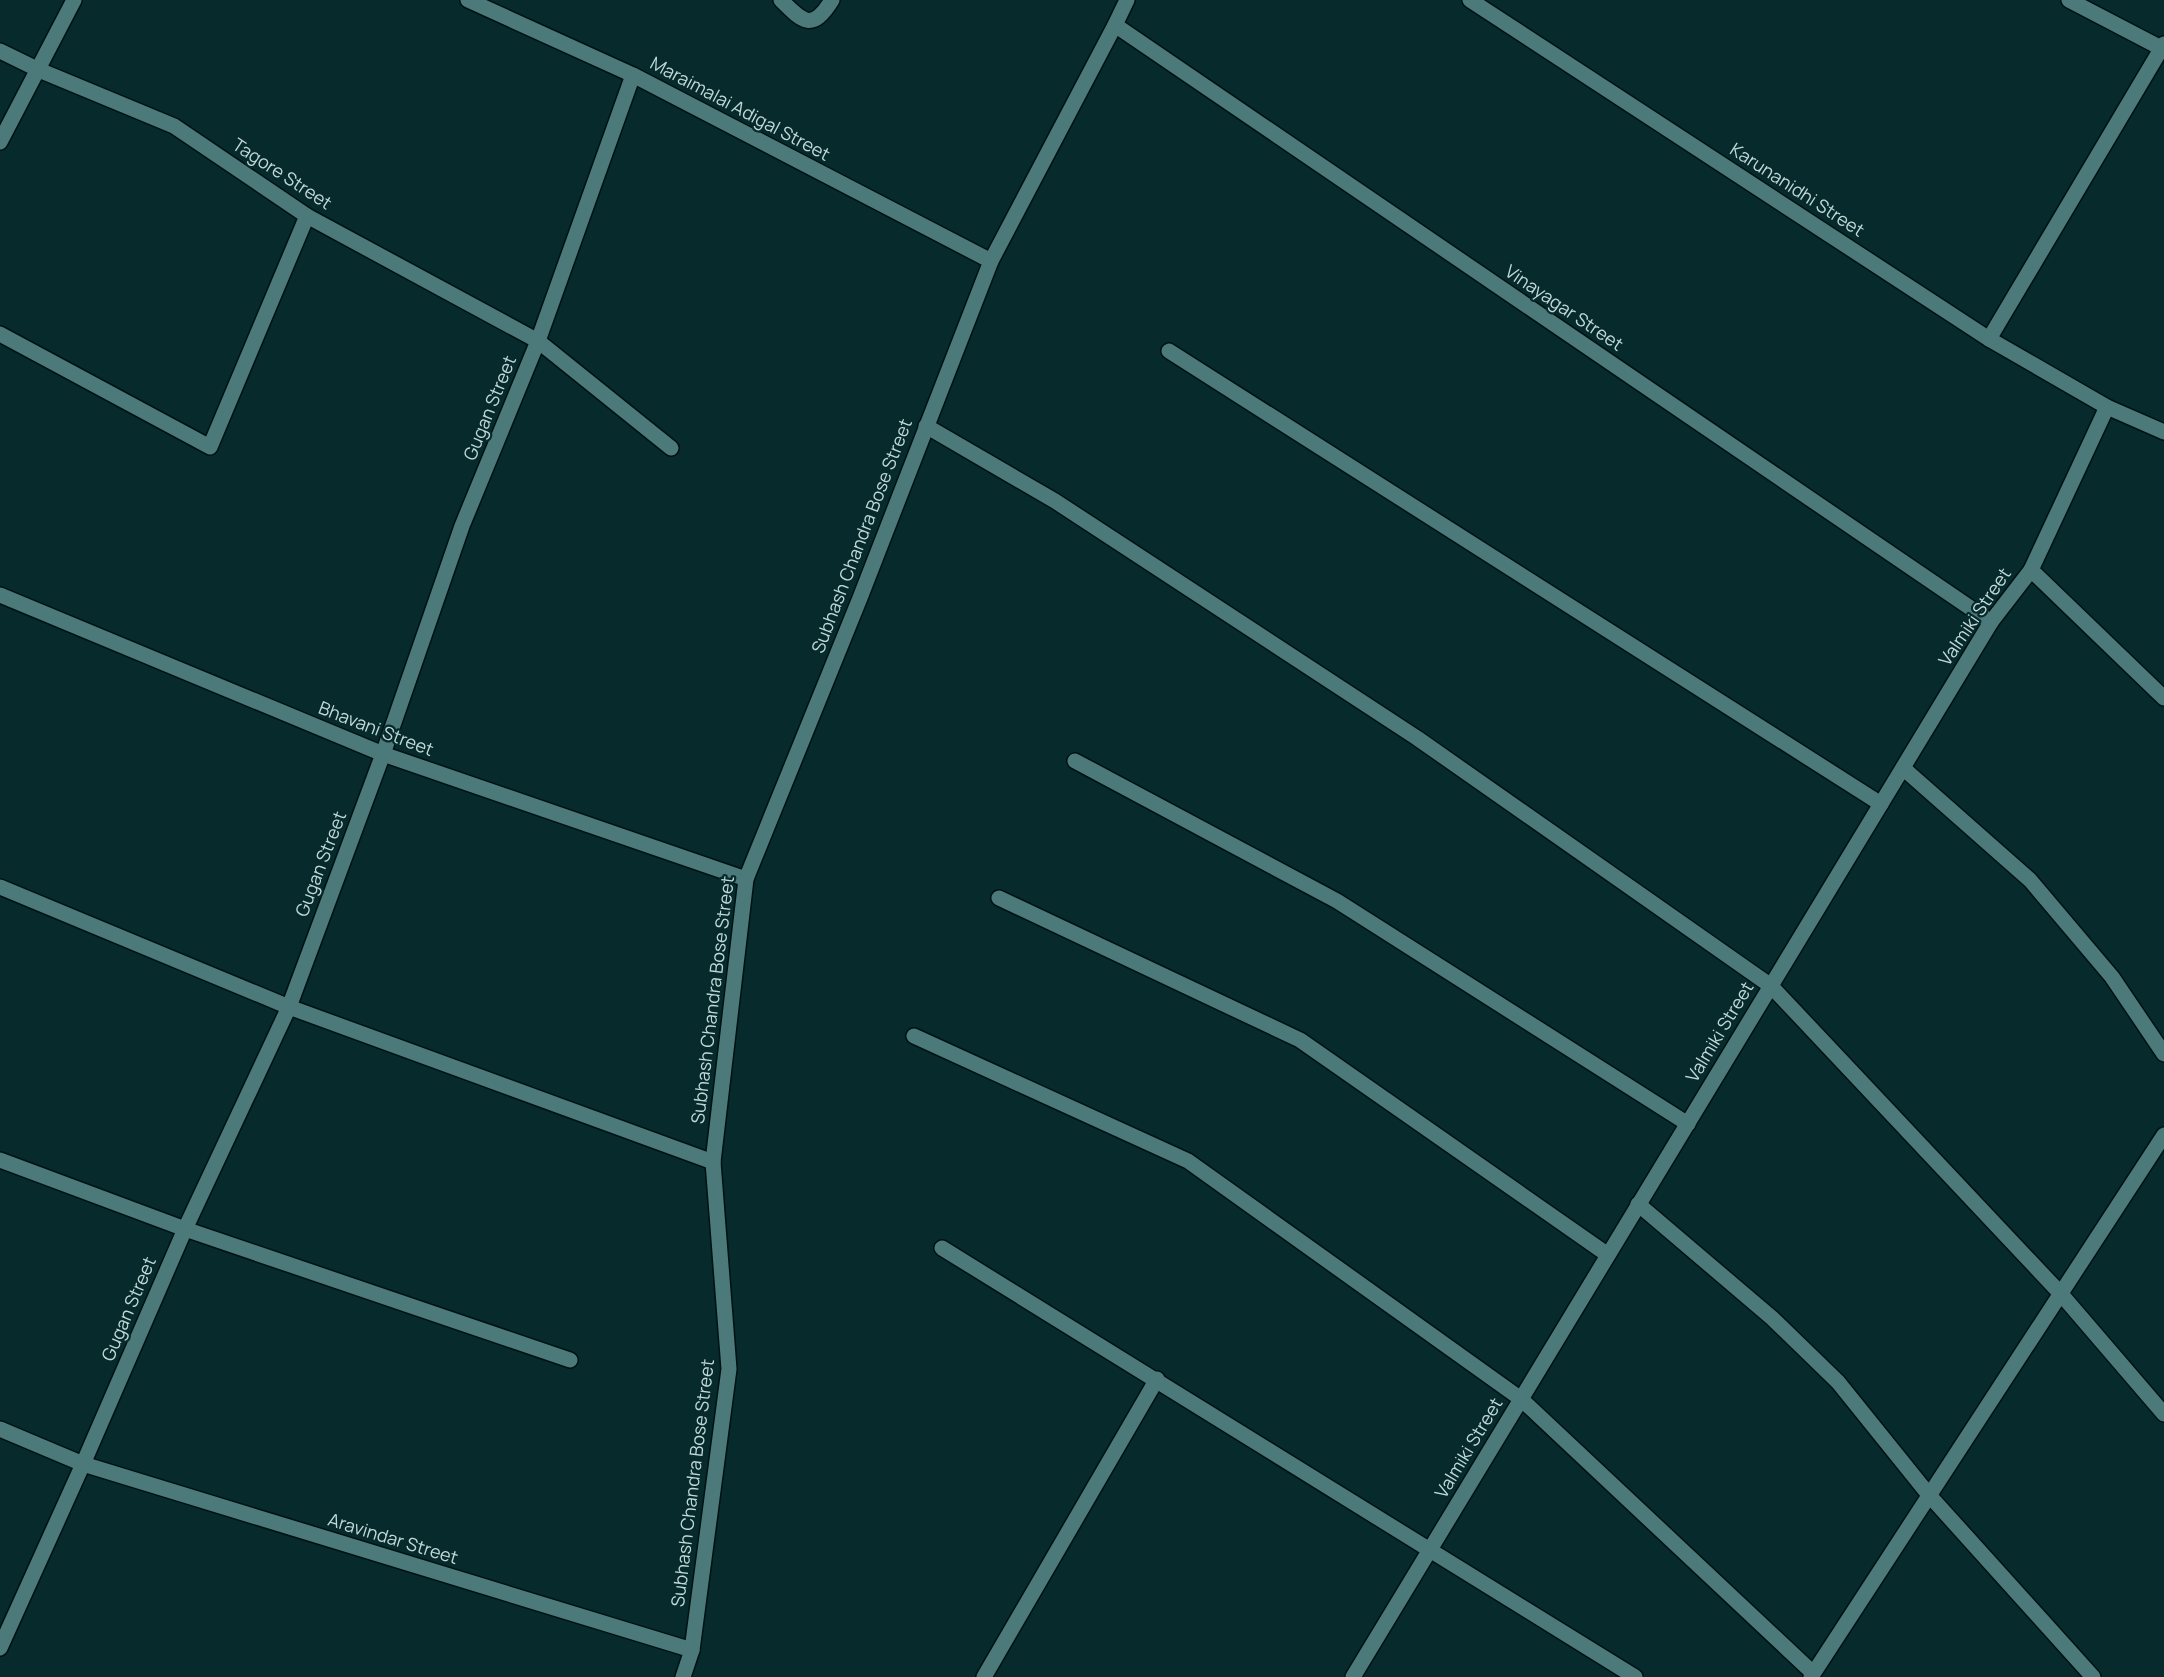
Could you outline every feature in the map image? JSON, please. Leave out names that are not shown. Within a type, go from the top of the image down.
[{"type":"street","points":[[0,142],[74,0]]},
{"type":"street","name":"Maraimalai Adigal Street","points":[[468,0],[633,75],[991,261]]},
{"type":"street","points":[[781,0],[800,19],[809,22],[820,18],[832,0]]},
{"type":"street","name":"Subhash Chandra Bose Street","points":[[683,1677],[692,1650],[729,1369],[713,1162],[746,879],[860,598],[991,261],[1127,0]]},
{"type":"street","name":"Karunanidhi Street","points":[[1470,0],[1989,339],[2107,407],[2164,432]]},
{"type":"street","points":[[1989,339],[2163,46],[2069,0]]},
{"type":"street","name":"Vinayagar Street","points":[[1115,25],[1991,622]]},
{"type":"street","name":"Tagore Street","points":[[0,51],[39,70],[174,126],[307,216],[538,341],[671,448]]},
{"type":"street","name":"Gugan Street","points":[[0,1648],[83,1464],[184,1229],[289,1007],[383,754],[462,526],[538,341],[633,75]]},
{"type":"street","points":[[0,334],[210,447],[307,216]]},
{"type":"street","points":[[1169,351],[1881,804]]},
{"type":"street","points":[[2031,570],[2107,407]]},
{"type":"street","points":[[926,426],[1055,501],[1417,738],[1771,986],[2061,1293],[2164,1414]]},
{"type":"street","name":"Valmiki Street","points":[[1353,1677],[1991,622],[2031,570],[2164,698]]},
{"type":"street","name":"Bhavani Street","points":[[0,595],[383,754],[746,879]]},
{"type":"street","points":[[1075,761],[1337,900],[1688,1124]]},
{"type":"street","points":[[1903,768],[2030,880],[2112,976],[2164,1054]]},
{"type":"street","points":[[0,887],[289,1007],[713,1162]]},
{"type":"street","points":[[999,898],[1300,1040],[1608,1255]]},
{"type":"street","points":[[914,1036],[1188,1161],[1521,1399],[1812,1675],[2164,1135]]},
{"type":"street","points":[[0,1160],[184,1229],[570,1360]]},
{"type":"street","points":[[1638,1204],[1772,1318],[1838,1382],[1929,1495],[2093,1677]]},
{"type":"street","points":[[942,1248],[1635,1677]]},
{"type":"street","points":[[984,1677],[1157,1379]]},
{"type":"street","name":"Aravindar Street","points":[[0,1429],[83,1464],[692,1650]]}]
